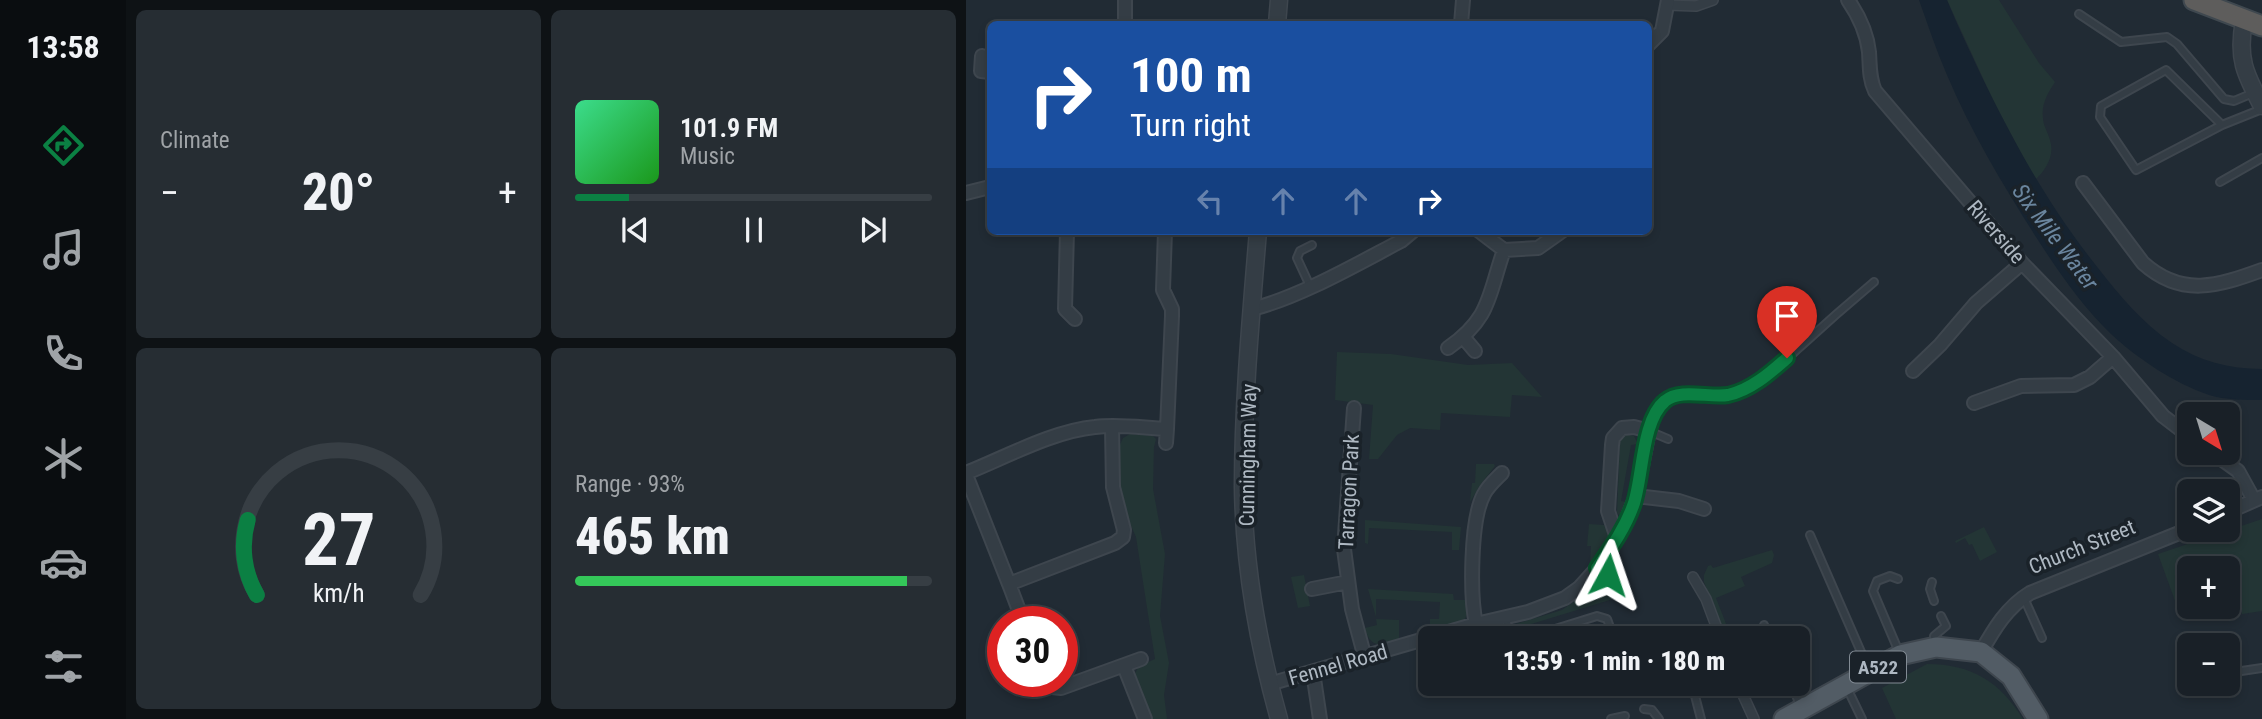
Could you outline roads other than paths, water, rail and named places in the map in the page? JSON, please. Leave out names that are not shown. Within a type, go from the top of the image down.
[{"type":"highway","points":[[2194,0],[2253,24]]},
{"type":"main road","name":"A522","points":[[1784,719],[1804,705],[1900,655],[1936,647],[1981,652]]},
{"type":"main road","points":[[1981,652],[2011,676],[2038,719]]},
{"type":"street","points":[[1125,0],[1125,21]]},
{"type":"street","points":[[1277,21],[1279,0]]},
{"type":"street","points":[[1461,21],[1463,0]]},
{"type":"street","points":[[1652,41],[1662,31],[1667,3],[1696,6],[1713,0]]},
{"type":"street","name":"Riverside","points":[[1848,0],[1864,30],[1870,76],[1875,91],[2022,263],[2113,356],[2163,416],[2177,427]]},
{"type":"street","points":[[2253,24],[2241,42],[2241,58],[2260,103]]},
{"type":"street","points":[[982,56],[981,71],[987,72]]},
{"type":"street","points":[[2083,183],[2135,254],[2160,275],[2184,285],[2197,287],[2226,282],[2262,270]]},
{"type":"street","points":[[966,193],[987,188]]},
{"type":"street","points":[[1067,235],[1065,309],[1075,319]]},
{"type":"street","points":[[1165,235],[1163,290],[1172,316],[1166,443]]},
{"type":"street","name":"Cunningham Way","points":[[1258,235],[1243,488],[1254,610],[1279,719]]},
{"type":"street","points":[[1252,309],[1272,304],[1310,286],[1407,235]]},
{"type":"street","points":[[1484,235],[1504,250],[1538,248],[1556,235]]},
{"type":"street","points":[[1448,348],[1464,338],[1485,310],[1504,250]]},
{"type":"street","points":[[1913,371],[1940,345],[1976,303],[2022,263]]},
{"type":"street","points":[[1464,338],[1475,351]]},
{"type":"street","points":[[1974,403],[2021,386],[2074,385],[2086,380],[2113,356]]},
{"type":"street","name":"Tarragon Park","points":[[1354,408],[1344,549],[1352,609],[1365,658]]},
{"type":"street","points":[[1017,606],[966,474],[1060,435],[1084,428],[1112,426],[1167,429]]},
{"type":"street","points":[[1009,584],[1115,543],[1123,537],[1124,530],[1113,487],[1112,426]]},
{"type":"street","points":[[1617,538],[1608,512],[1613,438],[1622,428],[1649,431]]},
{"type":"street","name":"Fennel Road","points":[[1269,684],[1558,602],[1579,588],[1597,568],[1617,538],[1636,496],[1649,431]]},
{"type":"street","points":[[2231,466],[2258,498],[2240,506]]},
{"type":"street","points":[[1476,624],[1472,600],[1478,512],[1484,492],[1502,474]]},
{"type":"street","points":[[1636,496],[1679,501],[1704,509]]},
{"type":"street","name":"Church Street","points":[[1981,652],[2003,616],[2023,597],[2040,587],[2177,535]]},
{"type":"street","points":[[1597,568],[1608,575],[1617,587]]},
{"type":"street","points":[[1693,577],[1706,599],[1716,626]]},
{"type":"street","points":[[1312,589],[1348,582]]},
{"type":"street","points":[[1078,682],[1141,659]]},
{"type":"street","points":[[1124,666],[1145,719]]},
{"type":"street","points":[[1313,672],[1320,719]]},
{"type":"street","points":[[1743,696],[1754,719]]},
{"type":"lane","points":[[2079,14],[2121,42],[2167,37],[2177,44],[2224,99],[2260,103]]},
{"type":"lane","points":[[2222,125],[2166,70],[2101,106],[2099,111],[2100,117],[2136,170],[2222,125],[2260,103]]},
{"type":"lane","points":[[2220,182],[2262,158]]},
{"type":"lane","points":[[1310,286],[1297,258],[1300,251],[1312,245]]},
{"type":"lane","points":[[1668,439],[1649,431],[1657,410],[1670,397],[1725,395],[1751,386],[1778,366],[1874,282]]},
{"type":"lane","points":[[1810,535],[1870,671]]},
{"type":"lane","points":[[1898,579],[1890,576],[1877,581],[1873,591],[1900,655]]},
{"type":"lane","points":[[1932,582],[1930,589],[1934,601]]},
{"type":"lane","points":[[2023,597],[2042,638]]},
{"type":"lane","points":[[1565,626],[1597,616],[1607,619],[1610,626]]},
{"type":"lane","points":[[1936,647],[1934,636],[1946,626],[1941,616]]},
{"type":"lane","points":[[1505,618],[1508,626]]},
{"type":"lane","points":[[2240,671],[2262,668]]},
{"type":"lane","points":[[1845,684],[1862,719]]},
{"type":"lane","points":[[1695,696],[1701,719]]},
{"type":"lane","points":[[1644,709],[1652,710],[1659,719]]},
{"type":"lane","points":[[1611,719],[1625,716]]},
{"type":"water","name":"Six Mile Water","points":[[1919,0],[1947,0],[1993,99],[2033,174],[2063,221],[2123,299],[2161,335],[2193,355],[2226,366],[2262,369],[2262,400],[2215,397],[2183,384],[2133,352],[2090,312],[2044,250],[1988,158],[1947,75]]}]
